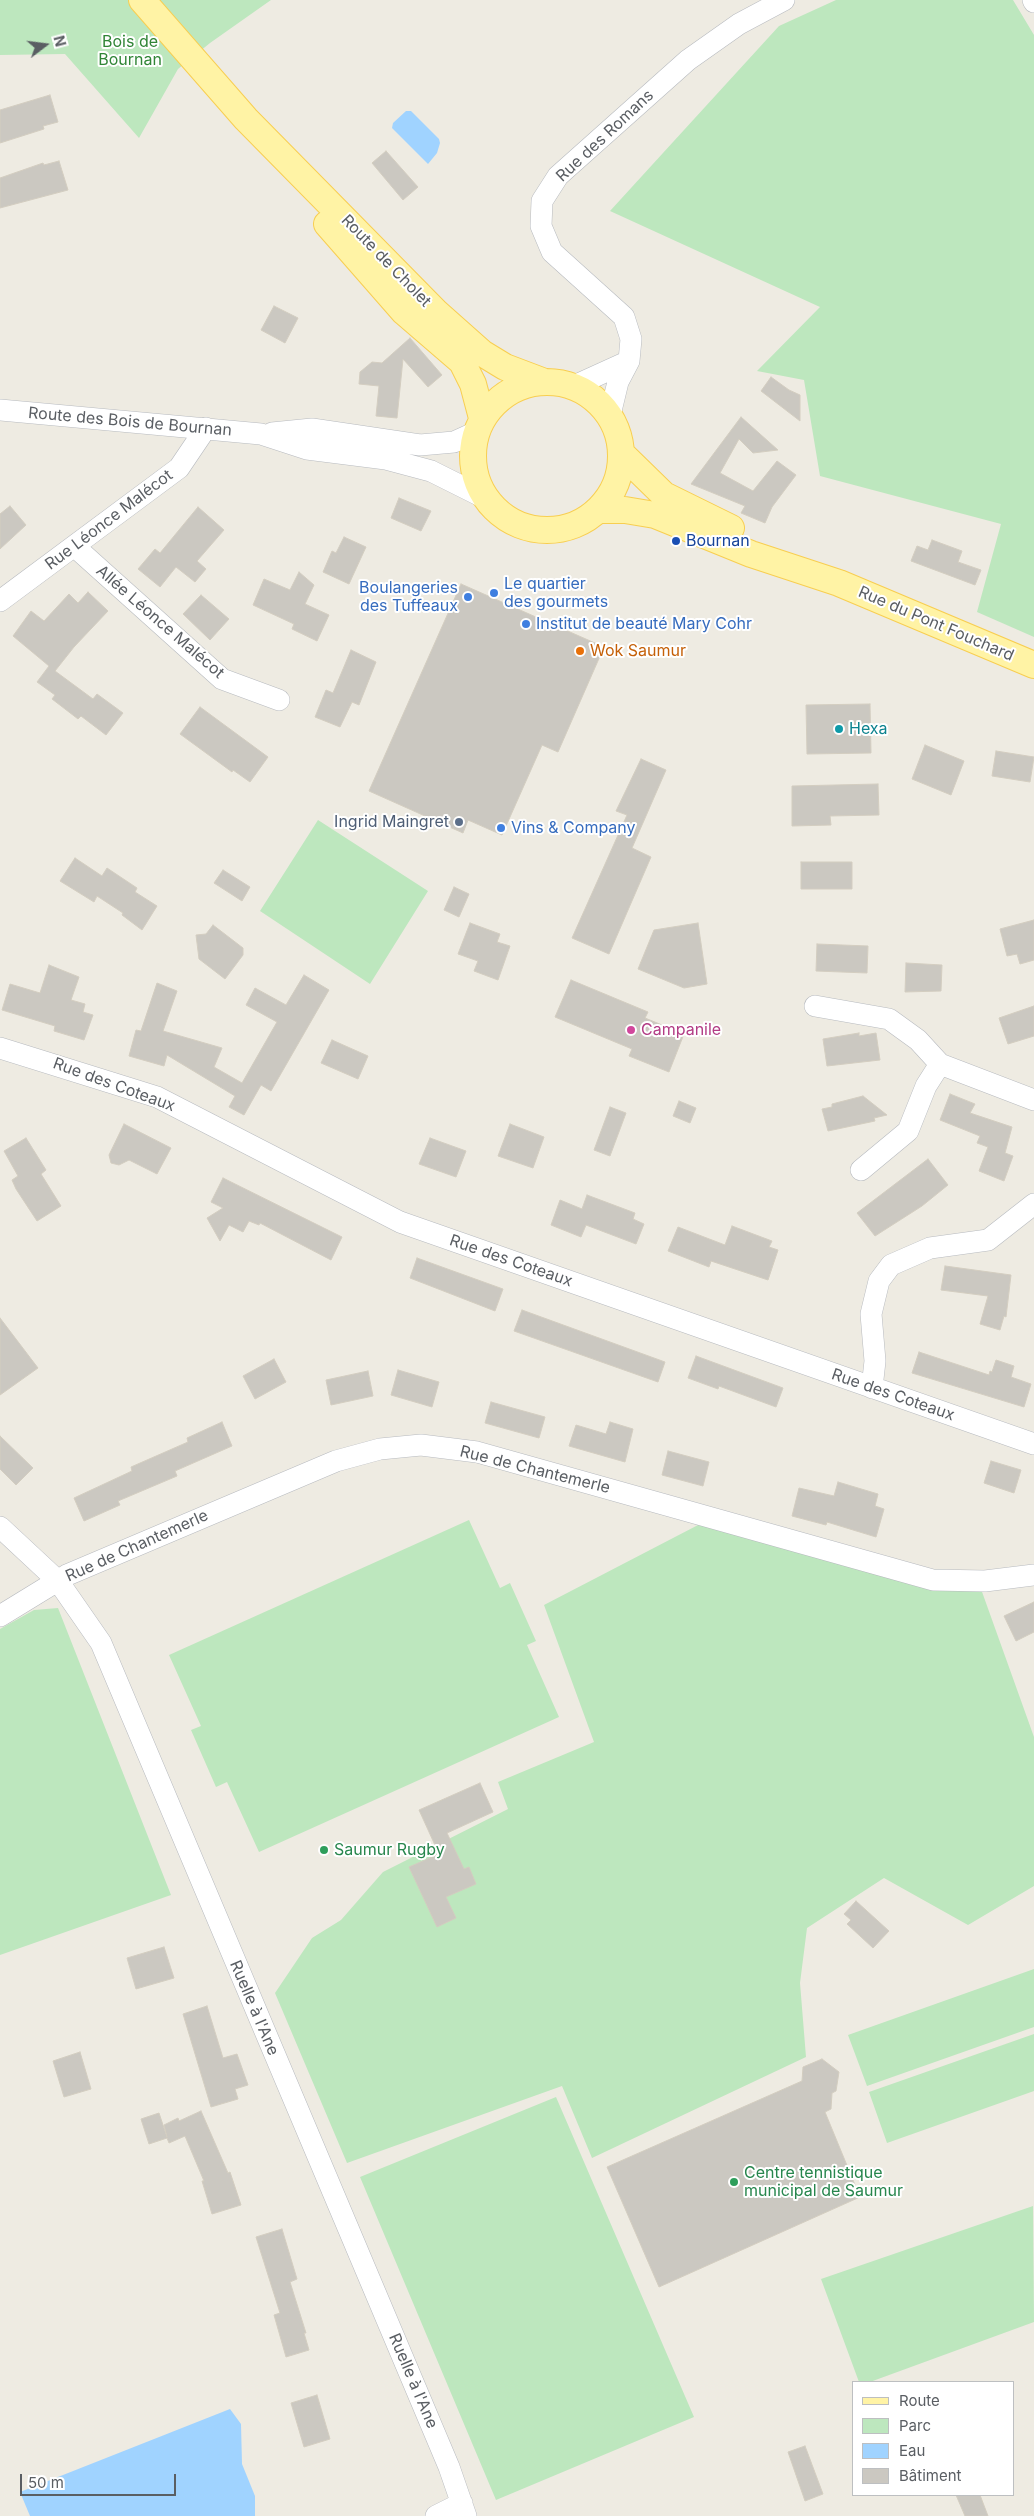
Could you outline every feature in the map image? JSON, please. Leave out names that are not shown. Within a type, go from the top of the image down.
[{"type":"main road","name":"Route de Cholet","points":[[142,0],[246,119],[437,314],[482,353],[505,367],[542,381]]},
{"type":"main road","name":"Route de Cholet","points":[[246,119],[331,229],[404,312],[462,362],[473,384],[479,425]]},
{"type":"main road","points":[[542,381],[574,386],[594,398],[610,415],[619,433],[622,454],[617,484],[599,510],[572,528],[547,532],[523,528],[501,516],[485,498],[475,478],[472,455],[479,425],[498,400],[518,387],[542,381]]},
{"type":"main road","name":"Rue du Pont Fouchard","points":[[622,454],[664,495],[839,583],[1034,665]]},
{"type":"main road","name":"Rue du Pont Fouchard","points":[[599,510],[626,510],[655,514],[751,554],[839,583]]},
{"type":"street","name":"Rue des Romans","points":[[610,415],[618,382],[629,361],[631,339],[624,317],[552,252],[541,226],[542,201],[558,176],[688,60],[739,24],[784,0]]},
{"type":"street","points":[[574,386],[629,361]]},
{"type":"street","name":"Route des Bois de Bournan","points":[[0,410],[261,434],[308,449],[386,459],[431,472],[485,498]]},
{"type":"street","name":"Route des Bois de Bournan","points":[[261,434],[312,429],[420,444],[454,442],[479,425]]},
{"type":"street","name":"Rue Léonce Malécot","points":[[0,601],[179,468],[206,428]]},
{"type":"street","name":"Allée Léonce Malécot","points":[[74,546],[222,679],[279,700]]},
{"type":"street","points":[[815,1006],[888,1019],[918,1040],[940,1064],[1034,1100]]},
{"type":"street","name":"Rue des Coteaux","points":[[0,1048],[44,1060],[157,1097],[400,1222],[1034,1444]]},
{"type":"street","points":[[861,1170],[908,1131],[926,1086],[940,1064]]},
{"type":"street","points":[[872,1388],[875,1361],[871,1314],[879,1281],[891,1265],[930,1248],[988,1240],[1034,1204]]},
{"type":"street","name":"Rue de Chantemerle","points":[[0,1616],[67,1575],[336,1461],[380,1449],[421,1445],[477,1452],[933,1580],[985,1581],[1034,1574]]},
{"type":"street","name":"Ruelle à l'Ane","points":[[0,1527],[58,1581],[101,1643],[449,2467],[463,2510]]},
{"type":"street","points":[[436,2516],[463,2510]]},
{"type":"green space","name":"Bois de Bournan","points":[[0,0],[271,0],[210,43],[178,69],[139,138],[65,54],[0,55]]},
{"type":"green space","points":[[836,0],[1013,0],[1034,35],[1034,637],[977,612],[1001,524],[820,476],[804,380],[757,371],[820,307],[610,211],[779,26]]},
{"type":"green space","points":[[318,820],[428,891],[370,984],[260,911]]},
{"type":"green space","points":[[469,1520],[500,1588],[510,1583],[536,1641],[527,1645],[559,1717],[259,1852],[227,1782],[216,1787],[191,1730],[201,1726],[169,1655]]},
{"type":"green space","points":[[700,1524],[981,1589],[1034,1737],[1034,1886],[968,1925],[884,1878],[807,1928],[800,1983],[806,2057],[592,2158],[562,2086],[347,2163],[275,1993],[312,1938],[341,1920],[383,1872],[508,1809],[498,1782],[594,1742],[544,1605]]},
{"type":"green space","points":[[58,1608],[171,1895],[0,1955],[0,1629],[34,1610]]},
{"type":"green space","points":[[1034,1969],[1034,2027],[867,2086],[848,2035]]},
{"type":"green space","points":[[1034,2034],[1034,2091],[887,2143],[869,2092]]},
{"type":"green space","points":[[556,2097],[694,2417],[496,2500],[360,2177]]},
{"type":"green space","points":[[1033,2206],[1034,2322],[873,2381],[859,2381],[821,2279]]},
{"type":"water","points":[[406,111],[411,111],[439,139],[440,143],[437,153],[428,164],[392,128],[393,123]]},
{"type":"water","points":[[230,2409],[241,2424],[242,2464],[255,2496],[255,2516],[30,2516],[20,2492]]},
{"type":"building","points":[[50,95],[58,122],[43,126],[44,129],[0,143],[0,110]]},
{"type":"building","points":[[386,151],[418,187],[403,200],[372,163]]},
{"type":"building","points":[[59,161],[68,190],[0,208],[0,178],[43,163],[44,165]]},
{"type":"building","points":[[274,306],[298,318],[285,343],[261,330]]},
{"type":"building","points":[[410,338],[442,375],[428,387],[403,359],[397,418],[376,416],[379,386],[359,384],[360,372],[372,362],[382,363]]},
{"type":"building","points":[[771,377],[789,390],[800,395],[800,421],[761,391]]},
{"type":"building","points":[[741,417],[778,450],[753,453],[739,439],[720,473],[753,491],[777,461],[796,475],[772,507],[765,523],[741,513],[745,506],[691,484]]},
{"type":"building","points":[[399,498],[431,511],[421,531],[391,518]]},
{"type":"building","points":[[10,506],[26,525],[0,549],[0,514]]},
{"type":"building","points":[[198,507],[224,530],[197,561],[206,569],[195,582],[176,567],[160,587],[138,569],[155,549],[160,553]]},
{"type":"building","points":[[344,537],[366,547],[349,584],[323,572],[332,551],[336,553]]},
{"type":"building","points":[[932,540],[962,551],[958,562],[981,570],[975,585],[911,561],[917,546],[928,550]]},
{"type":"building","points":[[299,572],[314,585],[305,604],[329,615],[317,641],[292,629],[294,624],[253,605],[264,579],[290,590]]},
{"type":"building","points":[[461,584],[604,647],[558,752],[542,745],[502,835],[468,820],[463,833],[369,791]]},
{"type":"building","points":[[88,592],[108,611],[74,647],[55,671],[93,699],[97,694],[123,713],[106,735],[81,716],[78,719],[52,699],[55,695],[37,682],[49,666],[13,636],[31,611],[44,621],[69,594],[78,603]]},
{"type":"building","points":[[201,595],[229,619],[210,640],[183,614]]},
{"type":"building","points":[[351,650],[376,662],[359,705],[352,702],[340,727],[315,717],[326,690],[333,693]]},
{"type":"building","name":"Hexa","points":[[870,704],[871,753],[807,754],[806,705]]},
{"type":"building","points":[[200,707],[268,757],[250,782],[233,770],[232,772],[180,734]]},
{"type":"building","points":[[925,745],[964,761],[951,795],[912,779]]},
{"type":"building","points":[[996,751],[1034,757],[1030,782],[992,776]]},
{"type":"building","points":[[641,759],[666,770],[632,848],[651,857],[609,954],[572,938],[627,815],[616,811]]},
{"type":"building","points":[[878,784],[879,815],[830,816],[831,825],[792,826],[792,786]]},
{"type":"building","points":[[75,858],[102,876],[107,868],[137,888],[135,892],[157,906],[142,930],[122,915],[123,913],[97,896],[94,902],[60,881]]},
{"type":"building","points":[[801,862],[852,862],[852,889],[801,889]]},
{"type":"building","points":[[223,870],[250,887],[242,901],[214,883]]},
{"type":"building","points":[[454,887],[469,894],[459,917],[444,910]]},
{"type":"building","points":[[1034,920],[1034,960],[1020,964],[1017,954],[1007,956],[1000,929]]},
{"type":"building","points":[[470,923],[500,934],[497,942],[510,946],[498,980],[474,971],[478,961],[458,954]]},
{"type":"building","name":"Campanile","points":[[698,923],[707,984],[684,988],[638,969],[654,930]]},
{"type":"building","points":[[213,925],[243,948],[243,955],[225,979],[199,959],[196,935],[206,934]]},
{"type":"building","points":[[817,944],[868,946],[867,973],[816,971]]},
{"type":"building","points":[[906,963],[942,965],[941,991],[905,992]]},
{"type":"building","points":[[49,965],[79,977],[71,1000],[85,1004],[83,1012],[93,1015],[84,1040],[54,1031],[55,1026],[2,1010],[10,984],[40,993]]},
{"type":"building","points":[[304,975],[329,990],[271,1091],[261,1085],[244,1115],[229,1107],[235,1096],[167,1055],[164,1066],[129,1056],[136,1030],[141,1031],[157,983],[177,991],[163,1031],[222,1048],[214,1067],[242,1083],[277,1022],[246,1005],[255,988],[286,1005]]},
{"type":"building","name":"Campanile","points":[[571,980],[648,1012],[645,1018],[684,1034],[669,1072],[629,1056],[632,1049],[555,1017]]},
{"type":"building","points":[[1034,1006],[1034,1036],[1008,1044],[999,1018]]},
{"type":"building","points":[[859,1033],[859,1036],[876,1033],[880,1060],[827,1066],[823,1039]]},
{"type":"building","points":[[332,1040],[368,1056],[358,1079],[321,1063]]},
{"type":"building","points":[[950,1094],[975,1104],[970,1113],[1012,1127],[1005,1153],[1013,1156],[1004,1181],[979,1171],[988,1147],[977,1143],[980,1136],[940,1120]]},
{"type":"building","points":[[863,1096],[887,1115],[874,1118],[875,1121],[828,1131],[822,1109],[832,1107],[832,1104]]},
{"type":"building","points":[[679,1101],[696,1108],[690,1123],[673,1116]]},
{"type":"building","points":[[610,1107],[626,1113],[610,1156],[594,1150]]},
{"type":"building","points":[[124,1124],[171,1148],[157,1174],[129,1160],[119,1165],[111,1163],[109,1155]]},
{"type":"building","points":[[510,1124],[544,1137],[533,1168],[498,1156]]},
{"type":"building","points":[[26,1138],[46,1170],[41,1174],[61,1206],[37,1221],[16,1189],[12,1180],[18,1176],[4,1151]]},
{"type":"building","points":[[430,1138],[466,1151],[456,1177],[419,1164]]},
{"type":"building","points":[[928,1159],[948,1185],[922,1206],[875,1236],[857,1213]]},
{"type":"building","points":[[223,1178],[342,1237],[331,1260],[260,1223],[259,1225],[249,1221],[243,1232],[229,1225],[220,1241],[207,1218],[223,1208],[211,1202]]},
{"type":"building","points":[[587,1195],[635,1213],[633,1219],[644,1224],[636,1244],[586,1225],[581,1237],[551,1225],[560,1200],[582,1209]]},
{"type":"building","points":[[732,1226],[772,1241],[769,1247],[778,1250],[768,1280],[711,1261],[709,1267],[668,1251],[678,1227],[725,1245]]},
{"type":"building","points":[[417,1258],[503,1289],[495,1311],[410,1278]]},
{"type":"building","points":[[945,1266],[1011,1275],[1006,1317],[1004,1316],[1000,1330],[980,1324],[988,1296],[941,1290]]},
{"type":"building","points":[[522,1310],[665,1362],[658,1382],[514,1331]]},
{"type":"building","points":[[0,1318],[38,1368],[0,1395]]},
{"type":"building","points":[[919,1352],[989,1375],[996,1360],[1014,1366],[1011,1377],[1031,1384],[1024,1407],[912,1373]]},
{"type":"building","points":[[696,1356],[783,1388],[776,1407],[719,1386],[718,1389],[688,1378]]},
{"type":"building","points":[[274,1359],[286,1382],[255,1399],[243,1376]]},
{"type":"building","points":[[398,1370],[439,1382],[432,1407],[391,1395]]},
{"type":"building","points":[[368,1371],[373,1396],[331,1405],[326,1380]]},
{"type":"building","points":[[491,1402],[545,1417],[539,1438],[485,1423]]},
{"type":"building","points":[[222,1422],[232,1446],[175,1471],[177,1476],[118,1501],[120,1505],[84,1521],[74,1498],[132,1471],[131,1467],[188,1442],[187,1438]]},
{"type":"building","points":[[610,1422],[633,1429],[625,1462],[569,1446],[576,1425],[606,1434]]},
{"type":"building","points":[[0,1436],[33,1468],[16,1485],[0,1469]]},
{"type":"building","points":[[668,1451],[709,1462],[703,1486],[662,1475]]},
{"type":"building","points":[[991,1461],[1021,1470],[1014,1493],[984,1483]]},
{"type":"building","points":[[838,1482],[878,1494],[875,1506],[884,1509],[876,1537],[827,1522],[826,1525],[792,1516],[799,1488],[834,1496]]},
{"type":"building","points":[[1034,1602],[1034,1632],[1016,1641],[1004,1616]]},
{"type":"building","points":[[480,1783],[493,1812],[447,1833],[464,1869],[469,1867],[476,1884],[446,1897],[456,1918],[437,1927],[409,1867],[439,1854],[419,1810]]},
{"type":"building","points":[[856,1901],[889,1931],[873,1948],[847,1924],[851,1920],[844,1914]]},
{"type":"building","points":[[164,1947],[174,1978],[136,1989],[127,1958]]},
{"type":"building","points":[[207,2006],[223,2058],[237,2054],[248,2085],[235,2089],[238,2099],[211,2107],[183,2014]]},
{"type":"building","points":[[80,2052],[91,2089],[64,2097],[53,2061]]},
{"type":"building","name":"Centre tennistique municipal de Saumur","points":[[822,2059],[839,2072],[836,2091],[832,2093],[831,2109],[825,2112],[860,2197],[659,2287],[607,2167],[802,2081],[803,2067]]},
{"type":"building","points":[[201,2111],[228,2173],[230,2172],[241,2205],[212,2214],[202,2181],[204,2181],[185,2136],[169,2143],[167,2138],[149,2144],[141,2119],[159,2113],[167,2137],[164,2125],[178,2118],[179,2121]]},
{"type":"building","points":[[282,2229],[297,2279],[290,2282],[306,2333],[304,2333],[309,2350],[286,2357],[274,2315],[280,2313],[256,2237]]},
{"type":"building","points":[[317,2395],[330,2439],[304,2447],[291,2403]]},
{"type":"building","points":[[805,2446],[823,2494],[805,2501],[788,2452]]},
{"type":"building","points":[[956,2496],[980,2496],[988,2516],[965,2516]]},
{"type":"place","name":"Bournan","points":[[676,541]]},
{"type":"place","name":"Le quartier des gourmets","points":[[494,593]]},
{"type":"place","name":"Boulangeries des Tuffeaux","points":[[468,597]]},
{"type":"place","name":"Institut de beauté Mary Cohr","points":[[526,624]]},
{"type":"place","name":"Wok Saumur","points":[[580,651]]},
{"type":"place","name":"Hexa","points":[[839,729]]},
{"type":"place","name":"Ingrid Maingret","points":[[459,822]]},
{"type":"place","name":"Vins & Company","points":[[501,828]]},
{"type":"place","name":"Campanile","points":[[631,1030]]},
{"type":"place","name":"Saumur Rugby","points":[[324,1850]]},
{"type":"place","name":"Centre tennistique municipal de Saumur","points":[[734,2182]]}]
